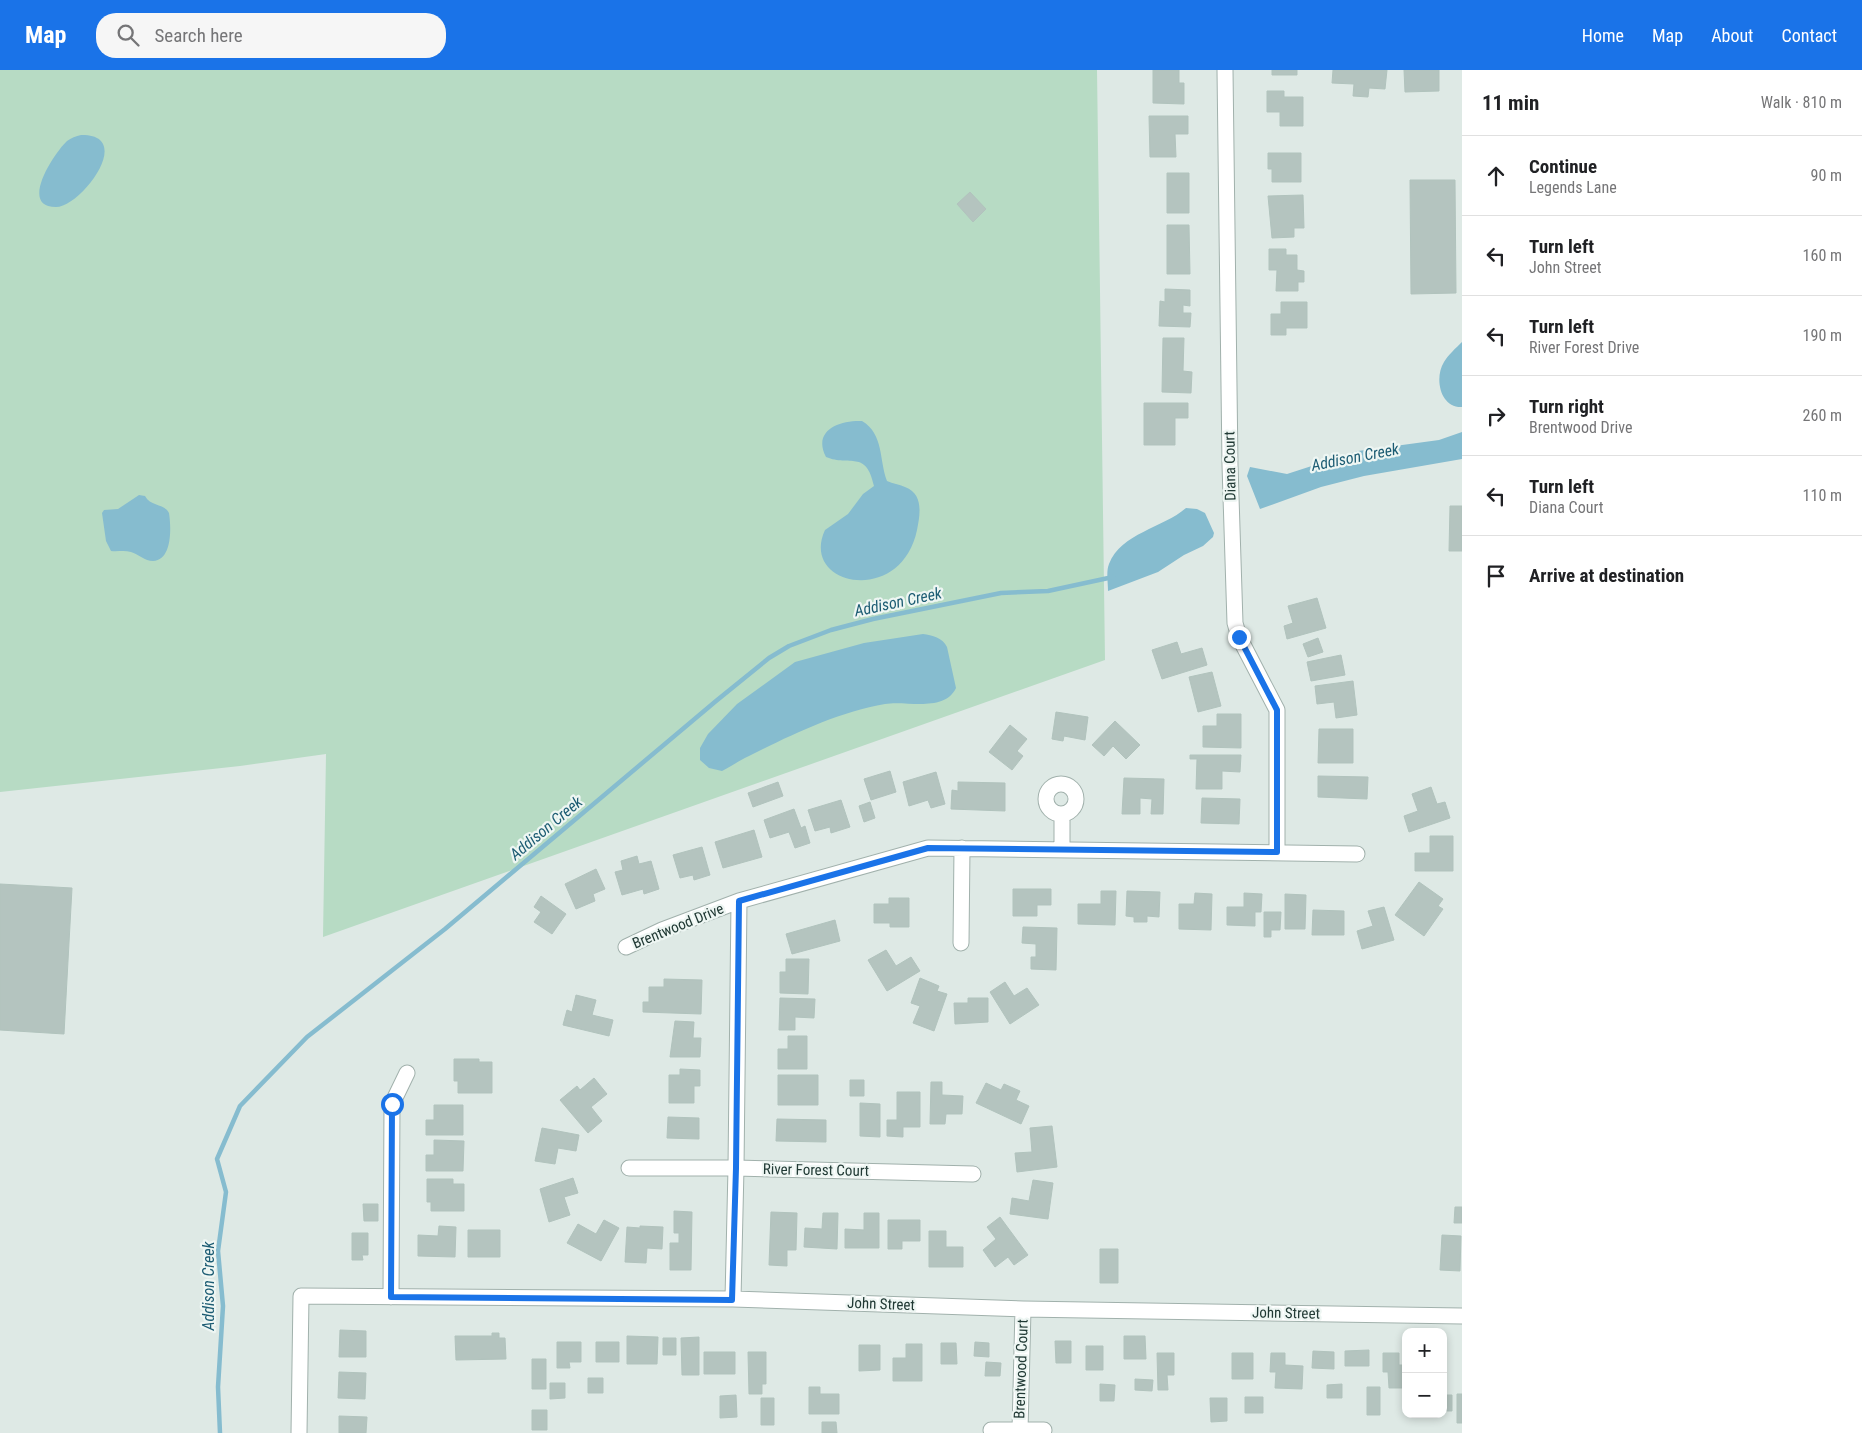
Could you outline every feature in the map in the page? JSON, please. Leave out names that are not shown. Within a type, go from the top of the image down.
[{"type":"street","name":"Diana Court","points":[[1225,70],[1230,465],[1235,623],[1239,637],[1277,710],[1277,852]]},
{"type":"street","points":[[1062,815],[1062,848]]},
{"type":"street","name":"Brentwood Drive","points":[[626,947],[662,930],[739,901],[928,848],[1062,848],[1357,854]]},
{"type":"street","points":[[961,943],[962,848]]},
{"type":"street","points":[[732,1300],[736,1168],[739,901]]},
{"type":"street","points":[[391,1297],[392,1104],[407,1073]]},
{"type":"street","name":"River Forest Court","points":[[628,1168],[736,1168],[973,1174]]},
{"type":"street","name":"John Street","points":[[299,1433],[301,1296],[732,1300],[1023,1309],[1462,1316]]},
{"type":"street","name":"Brentwood Court","points":[[1020,1430],[1023,1309]]},
{"type":"street","name":"Brentwood Court","points":[[991,1430],[1044,1430]]},
{"type":"green space","points":[[0,70],[1097,70],[1105,660],[323,937],[326,754],[240,766],[0,792]]},
{"type":"water","points":[[81,135],[97,138],[104,146],[104,157],[98,171],[78,196],[67,204],[56,207],[45,205],[40,198],[40,189],[48,167],[67,141]]},
{"type":"water","points":[[1462,342],[1462,407],[1448,403],[1441,391],[1440,376],[1446,359]]},
{"type":"water","points":[[862,421],[869,426],[877,440],[887,481],[911,490],[918,500],[920,512],[917,530],[907,554],[892,570],[874,579],[855,580],[838,575],[826,564],[821,549],[825,530],[848,514],[863,494],[874,486],[871,475],[862,463],[826,457],[823,440],[825,433],[837,425],[845,422]]},
{"type":"water","points":[[1462,432],[1462,459],[1364,476],[1321,487],[1260,509],[1247,476],[1250,467],[1287,474],[1358,451],[1439,440]]},
{"type":"water","points":[[139,495],[145,496],[169,513],[170,534],[167,549],[160,559],[153,561],[131,552],[111,551],[106,541],[102,513],[104,510],[118,509]]},
{"type":"water","points":[[1186,508],[1197,509],[1205,513],[1214,533],[1213,537],[1203,546],[1184,555],[1158,572],[1108,591],[1108,567],[1115,554],[1123,545]]},
{"type":"water","points":[[923,634],[940,639],[947,647],[956,688],[950,696],[943,700],[924,704],[885,704],[832,718],[798,732],[722,771],[709,768],[700,760],[700,748],[708,734],[737,704],[795,662],[864,643]]},
{"type":"building","points":[[1153,70],[1179,70],[1179,83],[1184,83],[1184,104],[1153,103]]},
{"type":"building","points":[[1272,70],[1297,70],[1297,75],[1272,75]]},
{"type":"building","points":[[1333,70],[1387,70],[1385,89],[1369,88],[1368,97],[1353,96],[1354,84],[1332,83]]},
{"type":"building","points":[[1404,70],[1439,70],[1439,91],[1405,92]]},
{"type":"building","points":[[1267,91],[1284,91],[1284,97],[1303,97],[1303,126],[1280,126],[1280,112],[1267,112]]},
{"type":"building","points":[[1149,116],[1188,116],[1188,134],[1175,134],[1176,157],[1150,157]]},
{"type":"building","points":[[1268,153],[1301,153],[1301,182],[1272,182],[1272,169],[1268,169]]},
{"type":"building","points":[[1167,173],[1189,173],[1189,213],[1167,213]]},
{"type":"building","points":[[1410,180],[1455,180],[1456,293],[1411,294]]},
{"type":"building","points":[[970,192],[986,209],[973,222],[957,204]]},
{"type":"building","points":[[1303,195],[1304,228],[1294,228],[1294,237],[1272,238],[1268,196]]},
{"type":"building","points":[[1167,225],[1189,225],[1190,274],[1167,274]]},
{"type":"building","points":[[1269,249],[1286,249],[1286,255],[1297,255],[1297,270],[1304,271],[1304,282],[1298,282],[1298,291],[1276,291],[1277,270],[1269,270]]},
{"type":"building","points":[[1165,289],[1190,290],[1190,306],[1183,305],[1183,313],[1191,313],[1190,327],[1159,326],[1160,301],[1165,302]]},
{"type":"building","points":[[1281,302],[1307,302],[1307,328],[1286,328],[1286,335],[1271,335],[1271,314],[1281,314]]},
{"type":"building","points":[[1163,338],[1184,338],[1183,371],[1192,372],[1191,393],[1162,392]]},
{"type":"building","points":[[1144,403],[1188,403],[1188,418],[1175,418],[1175,445],[1144,445]]},
{"type":"building","points":[[1450,506],[1462,506],[1462,551],[1449,551]]},
{"type":"building","points":[[1317,598],[1326,628],[1287,639],[1284,626],[1293,623],[1288,606]]},
{"type":"building","points":[[1318,638],[1323,652],[1308,657],[1303,644]]},
{"type":"building","points":[[1177,642],[1181,654],[1202,648],[1207,665],[1162,679],[1152,650]]},
{"type":"building","points":[[1341,655],[1345,675],[1311,681],[1307,662]]},
{"type":"building","points":[[1212,672],[1221,706],[1198,712],[1189,677]]},
{"type":"building","points":[[1353,681],[1357,715],[1336,718],[1334,702],[1317,704],[1315,686]]},
{"type":"building","points":[[1056,712],[1088,717],[1085,740],[1064,736],[1063,741],[1052,739]]},
{"type":"building","points":[[1217,714],[1241,714],[1241,748],[1203,747],[1203,726],[1217,726]]},
{"type":"building","points":[[1115,721],[1140,745],[1126,759],[1113,746],[1104,756],[1092,745]]},
{"type":"building","points":[[1010,725],[1027,739],[1017,751],[1023,756],[1012,770],[989,752]]},
{"type":"building","points":[[1319,729],[1353,729],[1353,763],[1318,763]]},
{"type":"building","points":[[1190,755],[1241,755],[1240,772],[1222,771],[1222,789],[1196,789],[1197,759],[1190,759]]},
{"type":"building","points":[[890,771],[896,792],[871,800],[864,779]]},
{"type":"building","points":[[936,772],[945,804],[931,808],[928,800],[909,806],[903,782]]},
{"type":"building","points":[[1318,776],[1368,777],[1367,799],[1318,797]]},
{"type":"building","points":[[1124,778],[1164,779],[1163,814],[1151,814],[1152,799],[1140,798],[1140,814],[1122,814]]},
{"type":"building","points":[[778,782],[783,796],[753,807],[748,793]]},
{"type":"building","points":[[958,782],[1005,783],[1005,811],[951,809],[952,790],[958,791]]},
{"type":"building","points":[[1431,787],[1437,804],[1445,802],[1450,818],[1409,832],[1404,816],[1418,811],[1412,794]]},
{"type":"building","points":[[1202,798],[1240,799],[1239,824],[1201,823]]},
{"type":"building","points":[[841,800],[850,827],[831,833],[830,827],[815,831],[808,810]]},
{"type":"building","points":[[870,802],[875,818],[864,822],[859,806]]},
{"type":"building","points":[[794,809],[801,828],[805,826],[810,843],[795,848],[789,832],[770,838],[764,820]]},
{"type":"building","points":[[754,830],[762,857],[723,868],[715,842]]},
{"type":"building","points":[[1430,836],[1453,836],[1453,871],[1415,871],[1415,853],[1430,853]]},
{"type":"building","points":[[702,847],[710,875],[694,880],[693,875],[680,878],[673,855]]},
{"type":"building","points":[[637,856],[639,864],[651,861],[659,889],[644,894],[643,889],[622,895],[615,872],[623,870],[621,861]]},
{"type":"building","points":[[596,869],[605,889],[593,894],[595,901],[576,909],[565,884]]},
{"type":"building","points":[[1419,882],[1443,899],[1438,906],[1443,909],[1424,936],[1395,915]]},
{"type":"building","points":[[0,884],[72,888],[64,1034],[0,1030]]},
{"type":"building","points":[[1013,889],[1051,889],[1051,905],[1037,905],[1037,916],[1013,916]]},
{"type":"building","points":[[1101,891],[1116,891],[1115,925],[1078,924],[1078,904],[1101,904]]},
{"type":"building","points":[[1127,891],[1160,892],[1159,917],[1147,916],[1147,922],[1134,922],[1134,917],[1126,916]]},
{"type":"building","points":[[1195,893],[1212,894],[1211,930],[1179,929],[1179,904],[1194,904]]},
{"type":"building","points":[[1244,893],[1262,894],[1261,912],[1255,912],[1255,926],[1227,925],[1227,907],[1244,907]]},
{"type":"building","points":[[1285,894],[1306,895],[1305,929],[1285,929]]},
{"type":"building","points":[[541,896],[566,914],[552,934],[534,922],[541,912],[534,907]]},
{"type":"building","points":[[889,898],[909,898],[909,927],[890,927],[890,923],[874,923],[874,904],[889,904]]},
{"type":"building","points":[[1384,907],[1394,940],[1362,949],[1357,931],[1373,926],[1368,911]]},
{"type":"building","points":[[1313,910],[1344,911],[1344,935],[1312,935]]},
{"type":"building","points":[[1264,912],[1281,912],[1280,930],[1271,930],[1271,937],[1264,937]]},
{"type":"building","points":[[835,920],[840,941],[792,954],[786,934]]},
{"type":"building","points":[[1023,927],[1057,928],[1056,970],[1031,969],[1031,957],[1036,957],[1036,944],[1022,943]]},
{"type":"building","points":[[886,950],[896,966],[911,957],[920,971],[887,991],[868,960]]},
{"type":"building","points":[[786,959],[809,959],[808,994],[780,993],[780,972],[786,972]]},
{"type":"building","points":[[920,978],[939,986],[937,991],[947,994],[934,1031],[913,1023],[920,1006],[911,1003]]},
{"type":"building","points":[[664,979],[702,980],[701,1014],[643,1012],[643,1002],[649,1002],[649,987],[664,987]]},
{"type":"building","points":[[1005,982],[1014,996],[1027,988],[1039,1005],[1010,1024],[990,992]]},
{"type":"building","points":[[576,995],[596,1000],[592,1015],[613,1020],[609,1036],[563,1025],[567,1010],[572,1012]]},
{"type":"building","points":[[780,998],[815,999],[814,1018],[795,1017],[795,1030],[779,1030]]},
{"type":"building","points":[[968,998],[988,998],[988,1022],[955,1024],[954,1003],[968,1003]]},
{"type":"building","points":[[675,1021],[694,1022],[693,1038],[701,1038],[700,1057],[670,1057]]},
{"type":"building","points":[[788,1036],[807,1036],[807,1069],[778,1069],[778,1049],[788,1049]]},
{"type":"building","points":[[454,1059],[479,1059],[479,1062],[492,1062],[492,1093],[458,1093],[458,1081],[454,1081]]},
{"type":"building","points":[[680,1069],[700,1070],[700,1086],[694,1086],[694,1103],[669,1103],[669,1075],[680,1075]]},
{"type":"building","points":[[778,1075],[818,1075],[818,1105],[778,1105]]},
{"type":"building","points":[[594,1078],[607,1094],[591,1107],[602,1121],[588,1133],[560,1100],[577,1086],[580,1090]]},
{"type":"building","points":[[850,1080],[864,1080],[864,1096],[850,1096]]},
{"type":"building","points":[[931,1082],[942,1082],[942,1095],[963,1096],[962,1114],[946,1114],[945,1124],[930,1124]]},
{"type":"building","points":[[986,1083],[1001,1090],[1004,1084],[1020,1091],[1016,1100],[1029,1106],[1021,1124],[976,1103]]},
{"type":"building","points":[[897,1092],[920,1092],[920,1127],[903,1127],[903,1137],[887,1136],[887,1120],[897,1120]]},
{"type":"building","points":[[860,1103],[880,1104],[880,1137],[860,1136]]},
{"type":"building","points":[[434,1105],[463,1105],[463,1135],[426,1135],[426,1120],[434,1120]]},
{"type":"building","points":[[668,1117],[699,1118],[699,1139],[667,1138]]},
{"type":"building","points":[[777,1119],[826,1120],[826,1142],[776,1141]]},
{"type":"building","points":[[1052,1126],[1057,1167],[1017,1172],[1015,1153],[1032,1152],[1030,1128]]},
{"type":"building","points":[[542,1128],[579,1135],[576,1151],[558,1148],[555,1164],[535,1161]]},
{"type":"building","points":[[434,1140],[464,1141],[463,1171],[426,1171],[426,1155],[434,1155]]},
{"type":"building","points":[[573,1178],[578,1193],[564,1197],[570,1215],[549,1222],[540,1189]]},
{"type":"building","points":[[427,1179],[453,1179],[453,1184],[464,1184],[464,1211],[431,1211],[431,1202],[427,1202]]},
{"type":"building","points":[[1033,1180],[1053,1183],[1048,1219],[1010,1214],[1012,1198],[1029,1201]]},
{"type":"building","points":[[363,1204],[378,1204],[378,1221],[364,1221]]},
{"type":"building","points":[[1455,1207],[1462,1207],[1462,1223],[1454,1223]]},
{"type":"building","points":[[674,1211],[692,1212],[691,1270],[670,1270],[670,1243],[679,1243],[679,1233],[674,1233]]},
{"type":"building","points":[[771,1212],[797,1213],[796,1250],[787,1250],[787,1266],[769,1265]]},
{"type":"building","points":[[823,1213],[838,1213],[837,1249],[804,1247],[805,1228],[822,1229]]},
{"type":"building","points":[[864,1213],[879,1213],[879,1248],[845,1248],[845,1229],[864,1230]]},
{"type":"building","points":[[1000,1217],[1028,1255],[1014,1265],[1008,1257],[995,1267],[983,1250],[996,1239],[987,1227]]},
{"type":"building","points":[[604,1220],[619,1228],[601,1261],[567,1243],[578,1224],[596,1234]]},
{"type":"building","points":[[888,1220],[920,1220],[920,1241],[902,1241],[902,1249],[888,1249]]},
{"type":"building","points":[[439,1226],[456,1227],[455,1257],[418,1256],[418,1235],[438,1236]]},
{"type":"building","points":[[640,1226],[663,1227],[662,1249],[647,1248],[646,1263],[625,1262],[627,1227],[640,1228]]},
{"type":"building","points":[[468,1230],[500,1230],[500,1257],[468,1257]]},
{"type":"building","points":[[929,1231],[946,1231],[946,1247],[963,1247],[963,1267],[929,1267]]},
{"type":"building","points":[[352,1233],[368,1233],[368,1255],[362,1255],[363,1260],[352,1260]]},
{"type":"building","points":[[1442,1235],[1461,1236],[1460,1271],[1440,1270]]},
{"type":"building","points":[[1100,1249],[1118,1249],[1118,1283],[1100,1283]]},
{"type":"building","points":[[340,1330],[366,1331],[366,1357],[339,1357]]},
{"type":"building","points":[[492,1333],[499,1333],[499,1338],[505,1338],[506,1359],[456,1360],[455,1336],[492,1336]]},
{"type":"building","points":[[627,1336],[658,1337],[657,1364],[627,1364]]},
{"type":"building","points":[[1124,1336],[1145,1336],[1146,1359],[1124,1359]]},
{"type":"building","points":[[699,1337],[699,1375],[682,1375],[681,1338]]},
{"type":"building","points":[[663,1338],[676,1338],[676,1355],[663,1355]]},
{"type":"building","points":[[1055,1341],[1071,1341],[1071,1363],[1056,1363]]},
{"type":"building","points":[[557,1342],[581,1342],[581,1362],[569,1362],[570,1368],[557,1368]]},
{"type":"building","points":[[596,1342],[619,1342],[619,1362],[596,1362]]},
{"type":"building","points":[[975,1342],[989,1343],[989,1357],[974,1356]]},
{"type":"building","points":[[941,1343],[956,1343],[957,1364],[941,1364]]},
{"type":"building","points":[[906,1344],[922,1344],[922,1381],[893,1381],[893,1358],[906,1358]]},
{"type":"building","points":[[859,1345],[880,1345],[880,1370],[859,1371]]},
{"type":"building","points":[[1086,1346],[1103,1346],[1103,1370],[1086,1370]]},
{"type":"building","points":[[1369,1350],[1369,1366],[1345,1366],[1345,1351]]},
{"type":"building","points":[[1313,1351],[1334,1352],[1334,1369],[1312,1368]]},
{"type":"building","points":[[704,1352],[735,1352],[735,1374],[704,1374]]},
{"type":"building","points":[[748,1352],[766,1352],[766,1384],[762,1384],[762,1394],[749,1394]]},
{"type":"building","points":[[1157,1353],[1174,1353],[1174,1375],[1167,1375],[1168,1390],[1158,1390]]},
{"type":"building","points":[[1232,1353],[1253,1353],[1253,1379],[1232,1379]]},
{"type":"building","points":[[1271,1353],[1285,1353],[1285,1365],[1303,1366],[1302,1389],[1275,1388],[1276,1372],[1270,1372]]},
{"type":"building","points":[[1383,1353],[1399,1353],[1399,1365],[1402,1365],[1402,1388],[1389,1388],[1388,1372],[1383,1372]]},
{"type":"building","points":[[532,1359],[546,1359],[546,1389],[532,1389]]},
{"type":"building","points":[[986,1362],[1001,1363],[1000,1376],[985,1376]]},
{"type":"building","points":[[339,1372],[366,1373],[365,1399],[338,1398]]},
{"type":"building","points":[[588,1378],[603,1378],[603,1393],[588,1393]]},
{"type":"building","points":[[1135,1379],[1153,1380],[1152,1391],[1135,1390]]},
{"type":"building","points":[[550,1383],[565,1383],[565,1398],[550,1399]]},
{"type":"building","points":[[1100,1384],[1115,1385],[1114,1401],[1100,1401]]},
{"type":"building","points":[[1342,1384],[1342,1398],[1327,1398],[1327,1385]]},
{"type":"building","points":[[809,1387],[820,1387],[820,1394],[839,1394],[839,1414],[809,1414]]},
{"type":"building","points":[[1367,1387],[1380,1387],[1380,1415],[1367,1415]]},
{"type":"building","points":[[1457,1394],[1462,1394],[1462,1423],[1457,1423]]},
{"type":"building","points":[[736,1395],[737,1417],[720,1418],[720,1396]]},
{"type":"building","points":[[1447,1395],[1452,1395],[1452,1411],[1447,1411]]},
{"type":"building","points":[[1245,1397],[1263,1397],[1263,1413],[1245,1413]]},
{"type":"building","points":[[761,1398],[774,1398],[774,1425],[761,1425]]},
{"type":"building","points":[[1210,1398],[1227,1398],[1227,1421],[1211,1422]]},
{"type":"building","points":[[532,1410],[547,1410],[547,1430],[532,1430]]},
{"type":"building","points":[[339,1416],[367,1417],[366,1433],[339,1433]]},
{"type":"building","points":[[822,1422],[836,1422],[837,1433],[822,1433]]},
{"type":"waterway","name":"Addison Creek","points":[[220,1433],[218,1387],[223,1306],[218,1251],[226,1192],[217,1159],[240,1106],[307,1037],[445,929],[769,658],[789,646],[831,630],[873,619],[1001,593],[1048,591],[1113,577]]},
{"type":"route","points":[[392,1104],[391,1297],[732,1300],[736,1168],[739,901],[928,848],[1062,848],[1277,852],[1277,710],[1275,702],[1239,637]]}]
